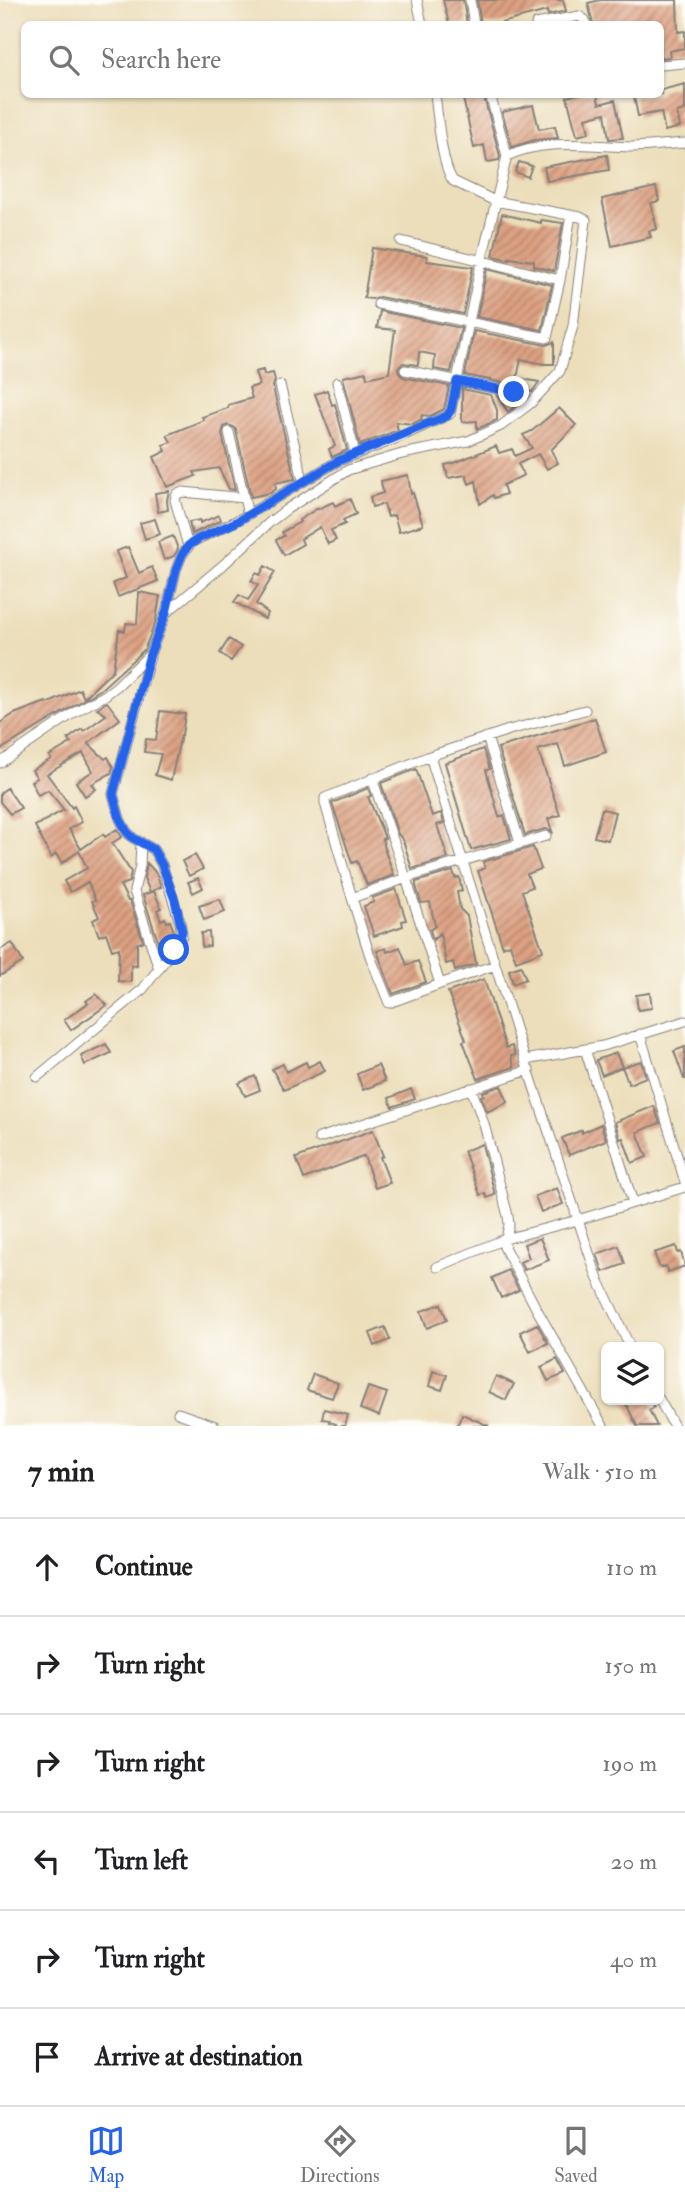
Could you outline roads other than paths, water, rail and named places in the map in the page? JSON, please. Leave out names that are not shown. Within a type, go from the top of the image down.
[{"type":"street","points":[[417,0],[421,21]]},
{"type":"street","points":[[470,0],[474,21]]},
{"type":"street","points":[[552,21],[579,16],[585,21]]},
{"type":"street","points":[[664,65],[685,63]]},
{"type":"street","points":[[166,613],[270,522],[348,470],[402,454],[468,441],[501,426],[531,403],[560,371],[573,326],[587,223],[584,218],[495,201],[451,179],[445,161],[436,98]]},
{"type":"street","points":[[37,1077],[143,989],[179,942],[182,931],[175,900],[162,865],[153,849],[133,838],[124,827],[113,794],[150,654],[166,613],[176,570],[188,546],[248,515],[338,461],[447,416],[451,410],[482,259],[507,156],[491,98]]},
{"type":"street","points":[[507,156],[527,149],[549,146],[581,144],[633,147],[685,143]]},
{"type":"street","points":[[378,304],[547,338],[571,215]]},
{"type":"street","points":[[401,241],[560,280]]},
{"type":"street","points":[[405,370],[514,392]]},
{"type":"street","points":[[337,382],[355,453]]},
{"type":"street","points":[[280,385],[303,480]]},
{"type":"street","points":[[229,432],[248,515]]},
{"type":"street","points":[[188,546],[175,500],[177,494],[183,492],[244,498]]},
{"type":"street","points":[[0,762],[104,696],[150,654]]},
{"type":"street","points":[[495,965],[392,1003],[386,1001],[352,898],[325,798],[430,756],[585,710]]},
{"type":"street","points":[[487,737],[520,843]]},
{"type":"street","points":[[430,756],[525,1060],[597,1277],[628,1342]]},
{"type":"street","points":[[372,778],[440,984]]},
{"type":"street","points":[[352,898],[406,878],[545,835]]},
{"type":"street","points":[[141,842],[140,866],[134,891],[159,969]]},
{"type":"street","points":[[525,1060],[585,1049],[685,1021]]},
{"type":"street","points":[[436,1267],[505,1239],[578,1220],[685,1185],[640,1034]]},
{"type":"street","points":[[585,1049],[633,1203]]},
{"type":"street","points":[[320,1138],[529,1070]]},
{"type":"street","points":[[471,1088],[484,1124],[508,1216],[505,1247],[536,1308],[603,1426]]},
{"type":"street","points":[[662,1405],[674,1426]]},
{"type":"street","points":[[178,1413],[215,1426]]}]
